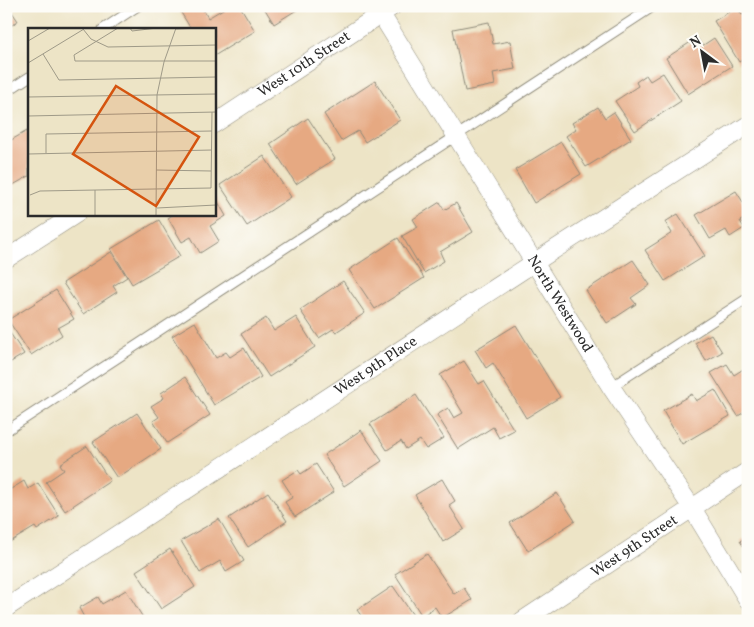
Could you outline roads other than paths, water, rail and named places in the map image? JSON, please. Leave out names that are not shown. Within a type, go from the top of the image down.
[{"type":"street","name":"North Westwood","points":[[383,9],[456,136],[611,387],[692,508],[748,600]]},
{"type":"street","name":"West 10th Street","points":[[215,123],[383,9]]},
{"type":"street","name":"West 9th Place","points":[[6,608],[748,125]]},
{"type":"street","points":[[6,259],[74,215]]},
{"type":"street","name":"West 9th Street","points":[[522,621],[748,471]]},
{"type":"lane","points":[[105,28],[138,6]]},
{"type":"lane","points":[[6,431],[654,6]]},
{"type":"lane","points":[[6,92],[28,78]]},
{"type":"lane","points":[[611,387],[748,298]]}]
